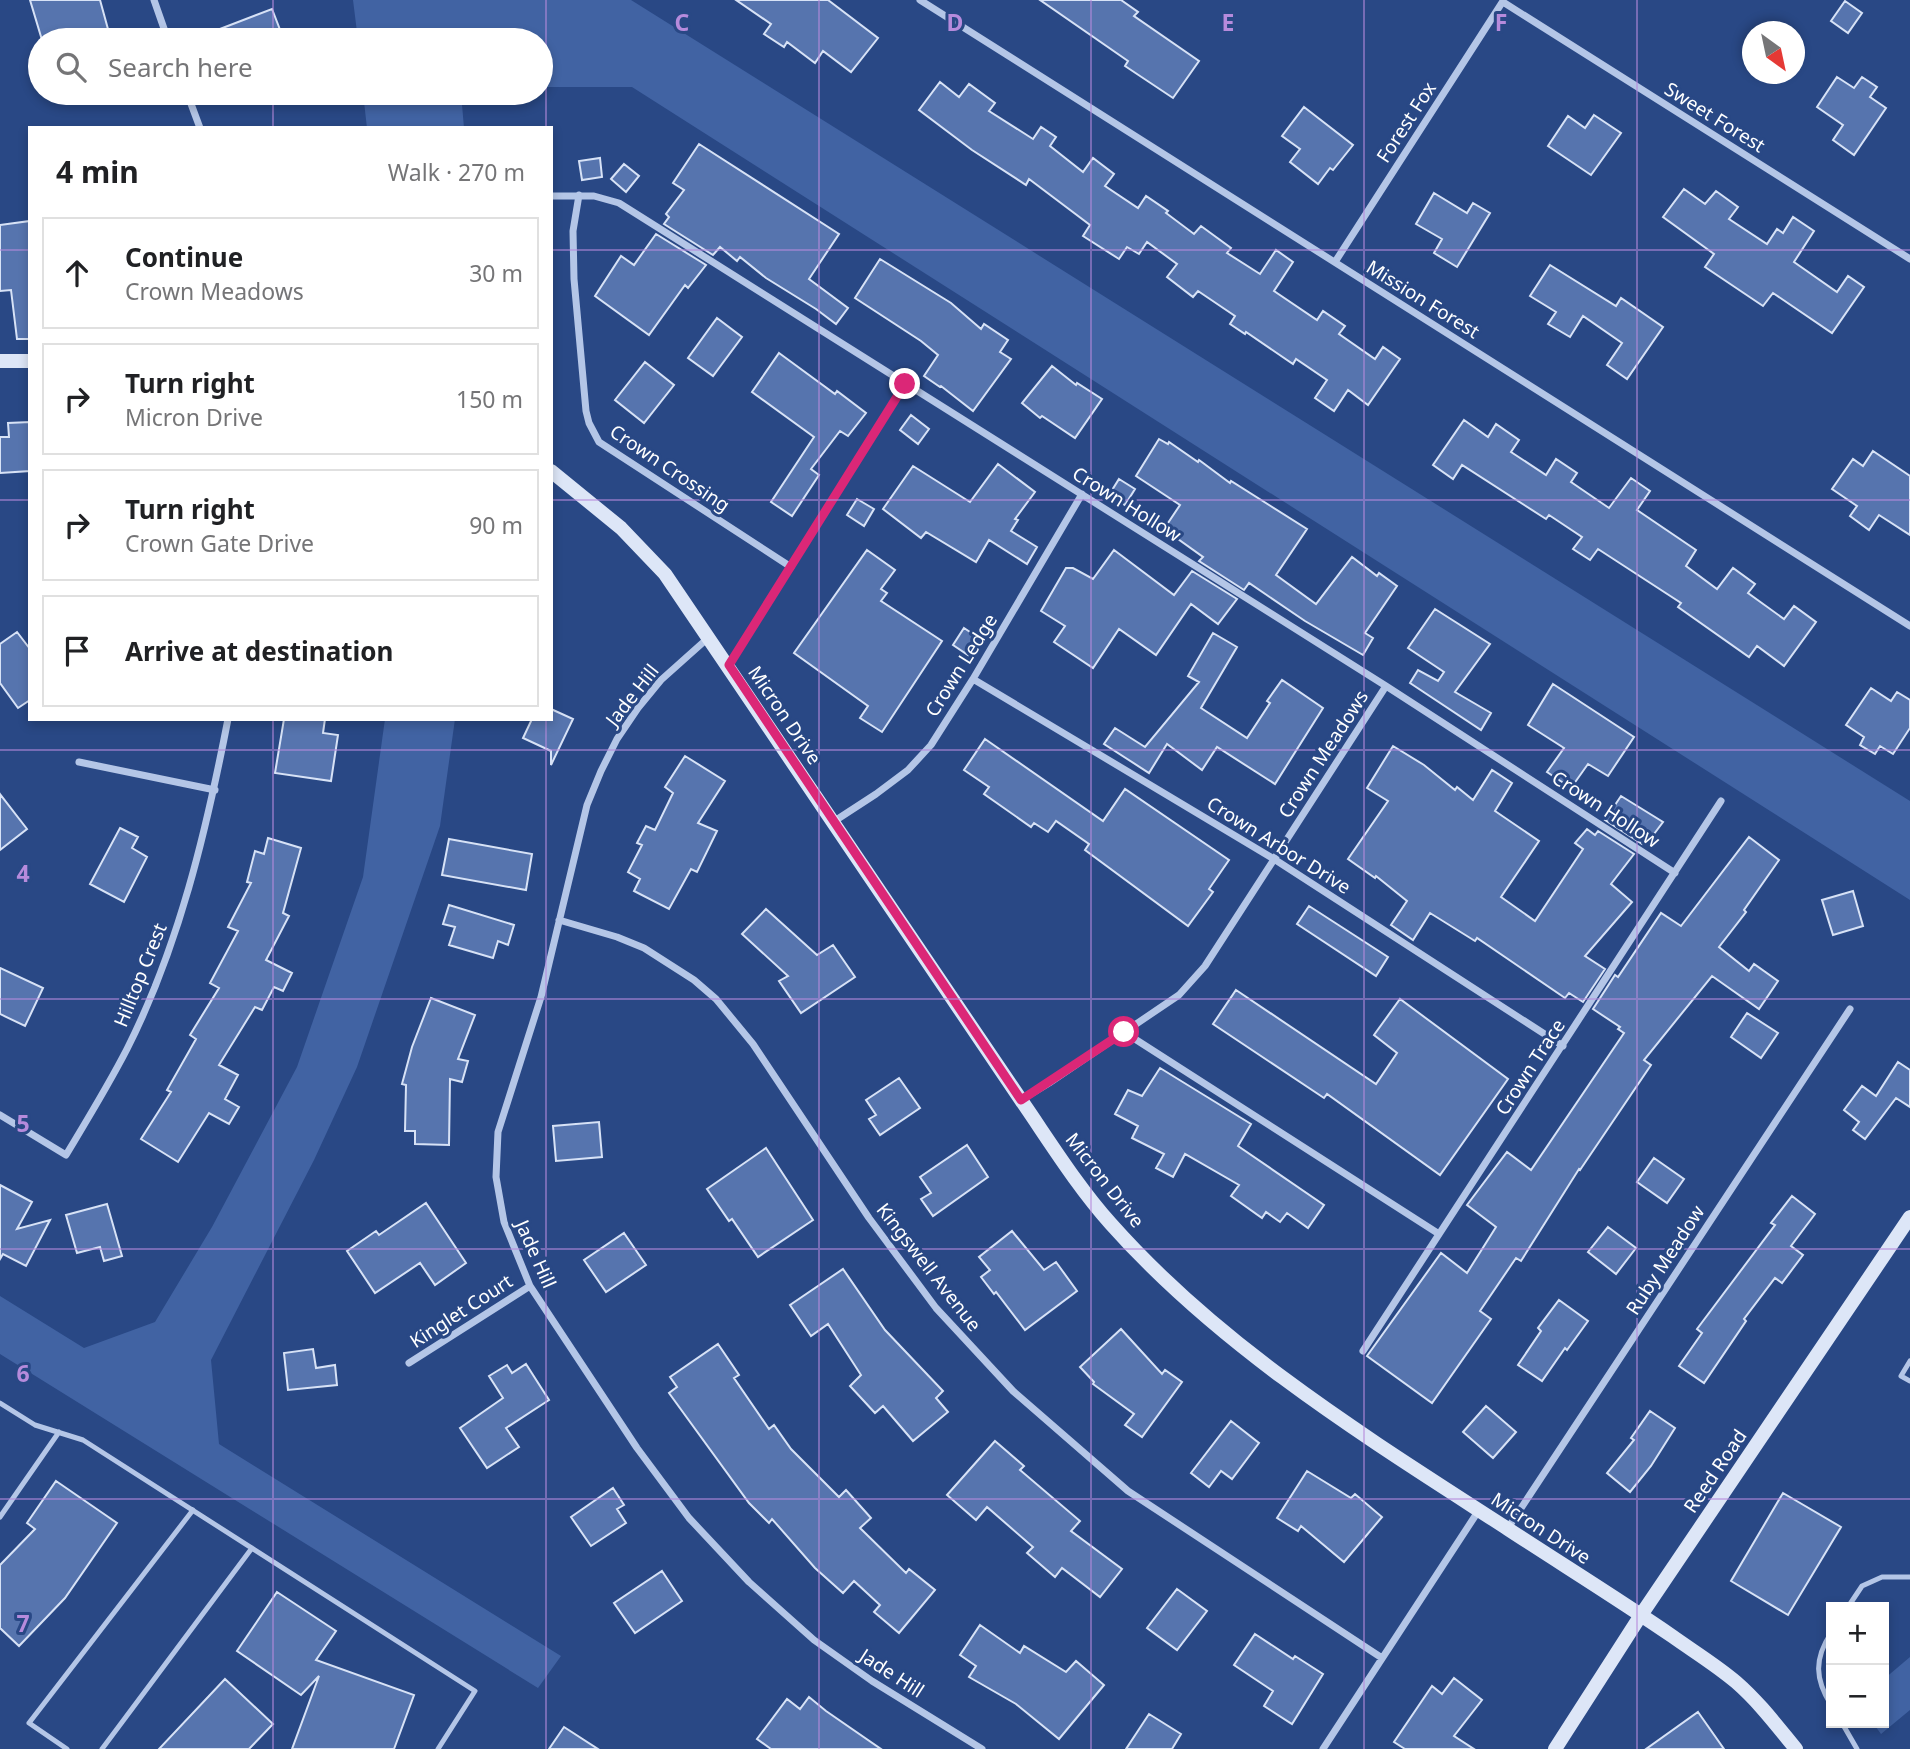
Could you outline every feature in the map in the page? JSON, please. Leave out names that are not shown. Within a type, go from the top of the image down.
[{"type":"street","points":[[154,0],[164,28]]},
{"type":"street","name":"Mission Forest","points":[[920,0],[1910,626]]},
{"type":"street","name":"Forest Fox","points":[[1335,262],[1503,1]]},
{"type":"street","name":"Sweet Forest","points":[[1503,1],[1910,259]]},
{"type":"street","points":[[191,105],[199,126]]},
{"type":"street","name":"Crown Hollow","points":[[553,196],[579,195],[619,203],[1386,686],[1675,873]]},
{"type":"street","name":"Crown Crossing","points":[[579,195],[573,231],[574,279],[586,411],[599,442],[791,567]]},
{"type":"street","points":[[0,361],[28,361]]},
{"type":"street","points":[[729,665],[905,384]]},
{"type":"street","name":"Micron Drive","points":[[553,473],[621,527],[665,574],[710,636],[1021,1100],[1072,1174],[1111,1224],[1195,1308],[1249,1353],[1305,1395],[1642,1615],[1736,1682],[1763,1708],[1796,1749]]},
{"type":"street","name":"Crown Ledge","points":[[833,822],[908,770],[931,745],[1082,494]]},
{"type":"street","name":"Jade Hill","points":[[710,636],[687,654],[638,708],[618,738],[587,805],[541,997],[498,1132],[496,1177],[503,1222],[530,1286],[637,1448],[690,1518],[749,1582],[814,1640],[872,1681],[982,1749]]},
{"type":"street","name":"Crown Arbor Drive","points":[[973,679],[1274,859],[1563,1046]]},
{"type":"street","name":"Crown Meadows","points":[[1021,1100],[1179,995],[1205,966],[1386,686]]},
{"type":"street","name":"Hilltop Crest","points":[[0,1115],[66,1155],[109,1084],[152,993],[197,861],[215,790],[228,721]]},
{"type":"street","points":[[79,762],[215,790]]},
{"type":"street","name":"Crown Trace","points":[[1363,1351],[1721,801]]},
{"type":"street","name":"Kingswell Avenue","points":[[559,920],[644,948],[686,974],[716,999],[753,1044],[869,1218],[936,1308],[1013,1391],[1128,1491],[1382,1658]]},
{"type":"street","name":"Ruby Meadow","points":[[1507,1529],[1850,1009]]},
{"type":"street","points":[[1124,1032],[1440,1234]]},
{"type":"street","name":"Reed Road","points":[[1555,1749],[1910,1217]]},
{"type":"street","name":"Kinglet Court","points":[[410,1363],[530,1286]]},
{"type":"street","points":[[1323,1749],[1479,1510]]},
{"type":"lane","points":[[1910,1361],[1901,1376],[1910,1381]]},
{"type":"lane","points":[[0,1403],[35,1425],[83,1440],[475,1691],[438,1749]]},
{"type":"lane","points":[[0,1517],[59,1432]]},
{"type":"lane","points":[[67,1749],[29,1723],[193,1510]]},
{"type":"lane","points":[[102,1749],[253,1548]]},
{"type":"lane","points":[[1851,1602],[1862,1586],[1882,1577],[1910,1577]]},
{"type":"lane","points":[[1826,1640],[1821,1648],[1817,1669],[1826,1698]]},
{"type":"lane","points":[[1845,1728],[1857,1749]]},
{"type":"shaded area","points":[[353,0],[631,0],[1910,801],[1910,900],[632,87],[553,87],[553,28],[356,28]]},
{"type":"shaded area","points":[[364,105],[462,105],[464,126],[367,126]]},
{"type":"shaded area","points":[[385,721],[455,721],[440,826],[357,1067],[314,1160],[211,1360],[219,1444],[561,1656],[538,1688],[0,1354],[0,1296],[84,1348],[155,1322],[212,1227],[297,1067],[363,877]]},
{"type":"shaded area","points":[[1910,1657],[1910,1710],[1889,1727],[1889,1675]]},
{"type":"shaded area","points":[[1877,1728],[1888,1728],[1881,1734]]},
{"type":"building","points":[[30,0],[100,0],[108,28],[38,28]]},
{"type":"building","points":[[736,0],[828,0],[878,38],[851,72],[823,51],[815,63],[787,42],[784,47],[764,34],[771,24]]},
{"type":"building","points":[[1040,0],[1121,0],[1138,12],[1134,16],[1199,61],[1173,98],[1125,66],[1128,61]]},
{"type":"building","points":[[1845,1],[1862,13],[1848,33],[1831,21]]},
{"type":"building","points":[[272,9],[279,28],[223,28]]},
{"type":"building","points":[[1837,77],[1854,88],[1862,77],[1877,87],[1870,97],[1886,108],[1854,155],[1833,140],[1843,125],[1817,107]]},
{"type":"building","points":[[940,82],[959,97],[969,84],[995,103],[989,111],[1033,139],[1041,127],[1056,137],[1050,146],[1083,172],[1093,158],[1114,174],[1105,186],[1138,208],[1146,196],[1194,234],[1201,226],[1231,248],[1227,253],[1260,274],[1276,250],[1293,262],[1274,291],[1317,320],[1323,311],[1345,326],[1339,334],[1375,359],[1383,347],[1400,359],[1368,405],[1348,390],[1334,411],[1315,398],[1327,380],[1296,359],[1293,364],[1230,324],[1235,316],[1198,291],[1193,297],[1167,277],[1177,264],[1147,242],[1139,254],[1127,247],[1119,259],[1083,236],[1090,225],[1029,179],[1026,185],[972,150],[919,110]]},
{"type":"building","points":[[1304,107],[1353,145],[1318,184],[1290,162],[1300,149],[1282,136]]},
{"type":"building","points":[[1594,115],[1621,133],[1591,175],[1548,146],[1568,116],[1585,128]]},
{"type":"building","points":[[699,144],[839,234],[809,279],[848,308],[836,324],[766,278],[740,257],[737,261],[720,247],[713,255],[664,224],[669,217],[666,214],[684,190],[673,183]]},
{"type":"building","points":[[600,158],[602,177],[582,180],[579,161]]},
{"type":"building","points":[[624,164],[639,176],[626,192],[611,179]]},
{"type":"building","points":[[1684,189],[1705,204],[1716,191],[1738,207],[1729,219],[1767,244],[1777,229],[1783,233],[1793,217],[1814,231],[1794,262],[1837,292],[1848,276],[1864,287],[1832,333],[1773,293],[1763,306],[1705,267],[1714,254],[1663,217]]},
{"type":"building","points":[[1434,193],[1467,213],[1473,203],[1490,213],[1457,267],[1434,253],[1442,239],[1416,224]]},
{"type":"building","points":[[28,221],[28,339],[17,339],[11,290],[0,291],[0,225]]},
{"type":"building","points":[[656,234],[706,265],[688,288],[685,285],[649,335],[595,296],[621,256],[634,265]]},
{"type":"building","points":[[880,259],[951,303],[981,329],[984,324],[1008,340],[1000,352],[1011,359],[973,411],[924,376],[938,355],[855,298]]},
{"type":"building","points":[[1550,265],[1616,306],[1621,298],[1663,327],[1627,379],[1607,365],[1622,343],[1583,316],[1570,337],[1548,324],[1556,312],[1530,296]]},
{"type":"building","points":[[717,318],[742,337],[713,376],[688,358]]},
{"type":"building","points":[[779,353],[866,413],[848,436],[840,431],[811,469],[819,475],[792,516],[771,502],[814,437],[752,392]]},
{"type":"building","points":[[645,362],[674,385],[644,423],[615,400]]},
{"type":"building","points":[[1052,366],[1076,385],[1077,383],[1102,399],[1075,438],[1042,416],[1040,418],[1022,403]]},
{"type":"building","points":[[911,415],[929,429],[918,444],[900,430]]},
{"type":"building","points":[[1464,420],[1488,437],[1496,424],[1519,440],[1511,452],[1546,475],[1556,459],[1577,473],[1571,482],[1609,508],[1631,478],[1650,491],[1637,510],[1696,550],[1686,566],[1717,589],[1733,568],[1755,584],[1748,593],[1784,619],[1794,606],[1816,622],[1784,666],[1757,646],[1749,657],[1678,607],[1681,603],[1598,549],[1590,560],[1573,549],[1582,537],[1549,515],[1546,519],[1462,465],[1453,479],[1433,465]]},
{"type":"building","points":[[28,422],[28,471],[0,473],[0,437],[9,437],[8,423]]},
{"type":"building","points":[[1159,439],[1168,444],[1169,442],[1198,462],[1199,460],[1230,483],[1231,481],[1307,529],[1276,575],[1316,604],[1352,557],[1377,576],[1379,573],[1397,586],[1365,633],[1373,638],[1363,655],[1305,621],[1249,583],[1244,590],[1199,561],[1203,557],[1164,529],[1180,505],[1136,476]]},
{"type":"building","points":[[1873,451],[1910,476],[1910,535],[1879,515],[1869,530],[1850,516],[1857,506],[1832,489],[1853,459],[1863,466]]},
{"type":"building","points":[[998,464],[1035,492],[1015,519],[1018,520],[1011,531],[1037,547],[1027,564],[989,540],[976,562],[926,532],[921,538],[883,509],[913,466],[970,502]]},
{"type":"building","points":[[1119,479],[1135,489],[1125,505],[1109,495]]},
{"type":"building","points":[[857,499],[874,509],[864,526],[847,515]]},
{"type":"building","points":[[867,550],[895,570],[881,589],[887,593],[881,601],[942,641],[882,732],[860,718],[868,706],[794,653]]},
{"type":"building","points":[[1114,550],[1174,595],[1192,571],[1237,599],[1218,624],[1191,604],[1156,655],[1119,629],[1093,668],[1054,642],[1065,626],[1041,611],[1066,568],[1073,568],[1093,579]]},
{"type":"building","points":[[1435,609],[1490,644],[1455,692],[1491,713],[1481,730],[1410,683],[1418,670],[1438,681],[1444,672],[1408,648]]},
{"type":"building","points":[[964,628],[979,638],[968,655],[953,645]]},
{"type":"building","points":[[17,632],[28,646],[28,701],[18,708],[0,683],[0,644]]},
{"type":"building","points":[[1213,633],[1237,647],[1201,708],[1247,738],[1282,680],[1323,708],[1275,784],[1217,747],[1202,770],[1167,744],[1149,773],[1104,744],[1115,728],[1145,747],[1199,682],[1188,676]]},
{"type":"building","points":[[1553,684],[1634,737],[1608,776],[1588,764],[1571,788],[1547,772],[1564,748],[1528,725]]},
{"type":"building","points":[[1871,688],[1891,701],[1897,692],[1910,700],[1910,728],[1893,754],[1880,746],[1875,754],[1860,745],[1864,737],[1846,725]]},
{"type":"building","points":[[553,710],[573,719],[551,765],[551,751],[523,738],[531,721],[553,721]]},
{"type":"building","points":[[284,721],[325,721],[323,733],[338,735],[331,781],[275,773]]},
{"type":"building","points":[[985,739],[1103,821],[1125,789],[1229,860],[1209,889],[1213,892],[1188,926],[1085,850],[1089,844],[1056,821],[1048,832],[1034,823],[1031,827],[984,794],[989,787],[964,770]]},
{"type":"building","points":[[1393,746],[1473,800],[1492,770],[1512,783],[1495,811],[1539,841],[1501,897],[1535,921],[1583,849],[1575,843],[1587,829],[1595,835],[1598,831],[1634,854],[1611,884],[1632,902],[1585,956],[1605,969],[1583,1002],[1569,993],[1565,998],[1477,938],[1475,941],[1430,913],[1413,940],[1391,925],[1407,901],[1376,876],[1375,878],[1348,859],[1388,801],[1367,788]]},
{"type":"building","points":[[685,756],[725,781],[698,823],[717,831],[697,872],[691,869],[669,909],[634,891],[640,879],[628,872],[642,845],[637,843],[646,826],[655,830],[673,793],[665,787]]},
{"type":"building","points":[[0,794],[27,829],[0,850]]},
{"type":"building","points":[[1621,796],[1663,822],[1651,838],[1648,836],[1642,844],[1605,820]]},
{"type":"building","points":[[120,828],[138,837],[132,848],[147,857],[124,902],[90,884]]},
{"type":"building","points":[[1749,837],[1779,860],[1744,910],[1746,912],[1719,947],[1749,971],[1754,964],[1778,981],[1759,1009],[1712,976],[1644,1060],[1651,1065],[1579,1169],[1521,1261],[1516,1258],[1480,1311],[1491,1319],[1432,1403],[1367,1356],[1441,1253],[1467,1273],[1496,1227],[1467,1205],[1507,1152],[1531,1170],[1624,1033],[1618,1029],[1620,1027],[1593,1009],[1661,913],[1681,926]]},
{"type":"building","points":[[268,838],[301,848],[283,913],[289,916],[266,960],[292,973],[283,991],[274,987],[262,1010],[255,1007],[219,1065],[238,1075],[225,1099],[239,1107],[229,1124],[209,1113],[178,1162],[141,1139],[171,1092],[167,1090],[196,1039],[190,1035],[219,988],[210,983],[238,931],[228,927],[251,883],[247,882],[255,851],[264,854]]},
{"type":"building","points":[[449,839],[532,854],[526,890],[442,875]]},
{"type":"building","points":[[1853,891],[1863,926],[1833,935],[1822,900]]},
{"type":"building","points":[[449,905],[514,925],[508,945],[498,941],[493,958],[449,945],[455,927],[443,924]]},
{"type":"building","points":[[1309,906],[1388,957],[1376,976],[1297,924]]},
{"type":"building","points":[[766,909],[817,955],[833,945],[855,977],[801,1013],[779,981],[788,976],[742,934]]},
{"type":"building","points":[[0,968],[43,988],[25,1026],[0,1014]]},
{"type":"building","points":[[1236,990],[1376,1084],[1397,1053],[1374,1035],[1400,999],[1508,1079],[1440,1175],[1327,1094],[1324,1098],[1213,1024]]},
{"type":"building","points":[[431,998],[475,1015],[458,1059],[468,1061],[462,1082],[450,1079],[449,1145],[415,1144],[415,1131],[405,1131],[406,1085],[402,1084],[412,1047]]},
{"type":"building","points":[[1747,1013],[1778,1033],[1761,1058],[1731,1037]]},
{"type":"building","points":[[1898,1062],[1910,1070],[1910,1107],[1896,1098],[1865,1139],[1853,1130],[1859,1122],[1844,1110],[1862,1086],[1876,1096]]},
{"type":"building","points":[[1160,1068],[1251,1124],[1238,1146],[1324,1205],[1308,1228],[1287,1213],[1280,1222],[1266,1212],[1262,1218],[1231,1196],[1239,1185],[1185,1154],[1173,1177],[1156,1168],[1164,1154],[1132,1138],[1138,1126],[1115,1114],[1128,1090],[1142,1096]]},
{"type":"building","points":[[899,1078],[920,1108],[880,1135],[869,1119],[876,1115],[866,1100]]},
{"type":"building","points":[[599,1122],[602,1157],[556,1161],[553,1126]]},
{"type":"building","points":[[967,1145],[988,1177],[933,1216],[921,1199],[931,1193],[920,1177]]},
{"type":"building","points":[[766,1148],[813,1220],[758,1257],[707,1189]]},
{"type":"building","points":[[1654,1158],[1684,1179],[1667,1203],[1637,1182]]},
{"type":"building","points":[[0,1185],[32,1202],[17,1229],[50,1220],[26,1266],[3,1254],[0,1259]]},
{"type":"building","points":[[1792,1196],[1815,1214],[1791,1246],[1803,1255],[1782,1283],[1775,1278],[1744,1319],[1746,1321],[1704,1383],[1679,1366],[1702,1333],[1697,1329],[1775,1225],[1771,1223]]},
{"type":"building","points":[[426,1203],[466,1263],[435,1285],[420,1263],[375,1293],[347,1251],[376,1231],[379,1235]]},
{"type":"building","points":[[107,1204],[122,1256],[104,1261],[100,1247],[77,1253],[66,1215]]},
{"type":"building","points":[[1608,1227],[1636,1248],[1616,1274],[1588,1252]]},
{"type":"building","points":[[1012,1231],[1044,1270],[1056,1262],[1077,1291],[1025,1330],[981,1277],[990,1270],[979,1257]]},
{"type":"building","points":[[624,1233],[646,1265],[606,1292],[584,1260]]},
{"type":"building","points":[[843,1269],[885,1330],[943,1391],[936,1398],[948,1412],[913,1441],[883,1406],[875,1413],[850,1386],[861,1375],[828,1324],[811,1336],[790,1305]]},
{"type":"building","points":[[1559,1300],[1588,1321],[1542,1381],[1518,1365],[1541,1331],[1538,1328]]},
{"type":"building","points":[[1121,1329],[1162,1374],[1165,1370],[1182,1382],[1142,1437],[1125,1425],[1134,1414],[1093,1384],[1080,1367]]},
{"type":"building","points":[[718,1344],[739,1375],[734,1378],[769,1429],[774,1425],[791,1449],[839,1497],[846,1490],[871,1518],[860,1528],[906,1573],[909,1569],[935,1590],[899,1633],[874,1612],[880,1605],[854,1581],[843,1593],[815,1568],[772,1519],[769,1523],[749,1503],[669,1393],[677,1387],[670,1377]]},
{"type":"building","points":[[313,1349],[316,1368],[335,1365],[337,1385],[288,1390],[284,1353]]},
{"type":"building","points":[[526,1364],[549,1400],[506,1428],[519,1447],[487,1468],[460,1428],[503,1398],[489,1376],[507,1365],[512,1373]]},
{"type":"building","points":[[1486,1406],[1516,1432],[1493,1458],[1463,1432]]},
{"type":"building","points":[[1650,1411],[1675,1428],[1651,1466],[1630,1492],[1607,1473],[1634,1440],[1631,1438]]},
{"type":"building","points":[[1231,1421],[1259,1443],[1232,1479],[1221,1471],[1209,1487],[1191,1473]]},
{"type":"building","points":[[995,1441],[1024,1466],[1020,1470],[1080,1521],[1071,1531],[1122,1569],[1100,1597],[1062,1568],[1055,1577],[1027,1553],[1033,1547],[987,1507],[976,1520],[947,1495]]},
{"type":"building","points":[[1307,1471],[1351,1498],[1355,1494],[1382,1517],[1344,1562],[1301,1526],[1298,1531],[1277,1518]]},
{"type":"building","points":[[56,1481],[117,1523],[65,1598],[19,1646],[0,1628],[0,1565],[35,1529],[27,1523]]},
{"type":"building","points":[[613,1488],[624,1505],[617,1509],[626,1523],[591,1546],[571,1517]]},
{"type":"building","points":[[1783,1493],[1841,1527],[1788,1615],[1731,1581]]},
{"type":"building","points":[[662,1571],[682,1601],[635,1633],[614,1603]]},
{"type":"building","points":[[1177,1589],[1207,1611],[1177,1650],[1147,1628]]},
{"type":"building","points":[[277,1592],[336,1631],[316,1660],[414,1695],[394,1749],[292,1749],[319,1676],[301,1695],[237,1651]]},
{"type":"building","points":[[980,1625],[1020,1653],[1024,1646],[1066,1672],[1076,1661],[1104,1685],[1059,1739],[1016,1704],[969,1677],[976,1666],[960,1655]]},
{"type":"building","points":[[1255,1634],[1293,1659],[1295,1656],[1323,1674],[1292,1724],[1264,1706],[1273,1691],[1234,1665]]},
{"type":"building","points":[[1454,1678],[1482,1700],[1454,1736],[1474,1749],[1405,1749],[1394,1742],[1432,1686],[1442,1694]]},
{"type":"building","points":[[225,1679],[273,1724],[249,1749],[159,1749]]},
{"type":"building","points":[[809,1697],[881,1749],[771,1749],[757,1739],[787,1699],[800,1709]]},
{"type":"building","points":[[1698,1712],[1724,1749],[1646,1749]]},
{"type":"building","points":[[1149,1714],[1181,1734],[1172,1749],[1126,1749]]},
{"type":"building","points":[[564,1727],[598,1749],[549,1749]]},
{"type":"route","points":[[905,384],[729,665],[1021,1100],[1124,1032]]}]
